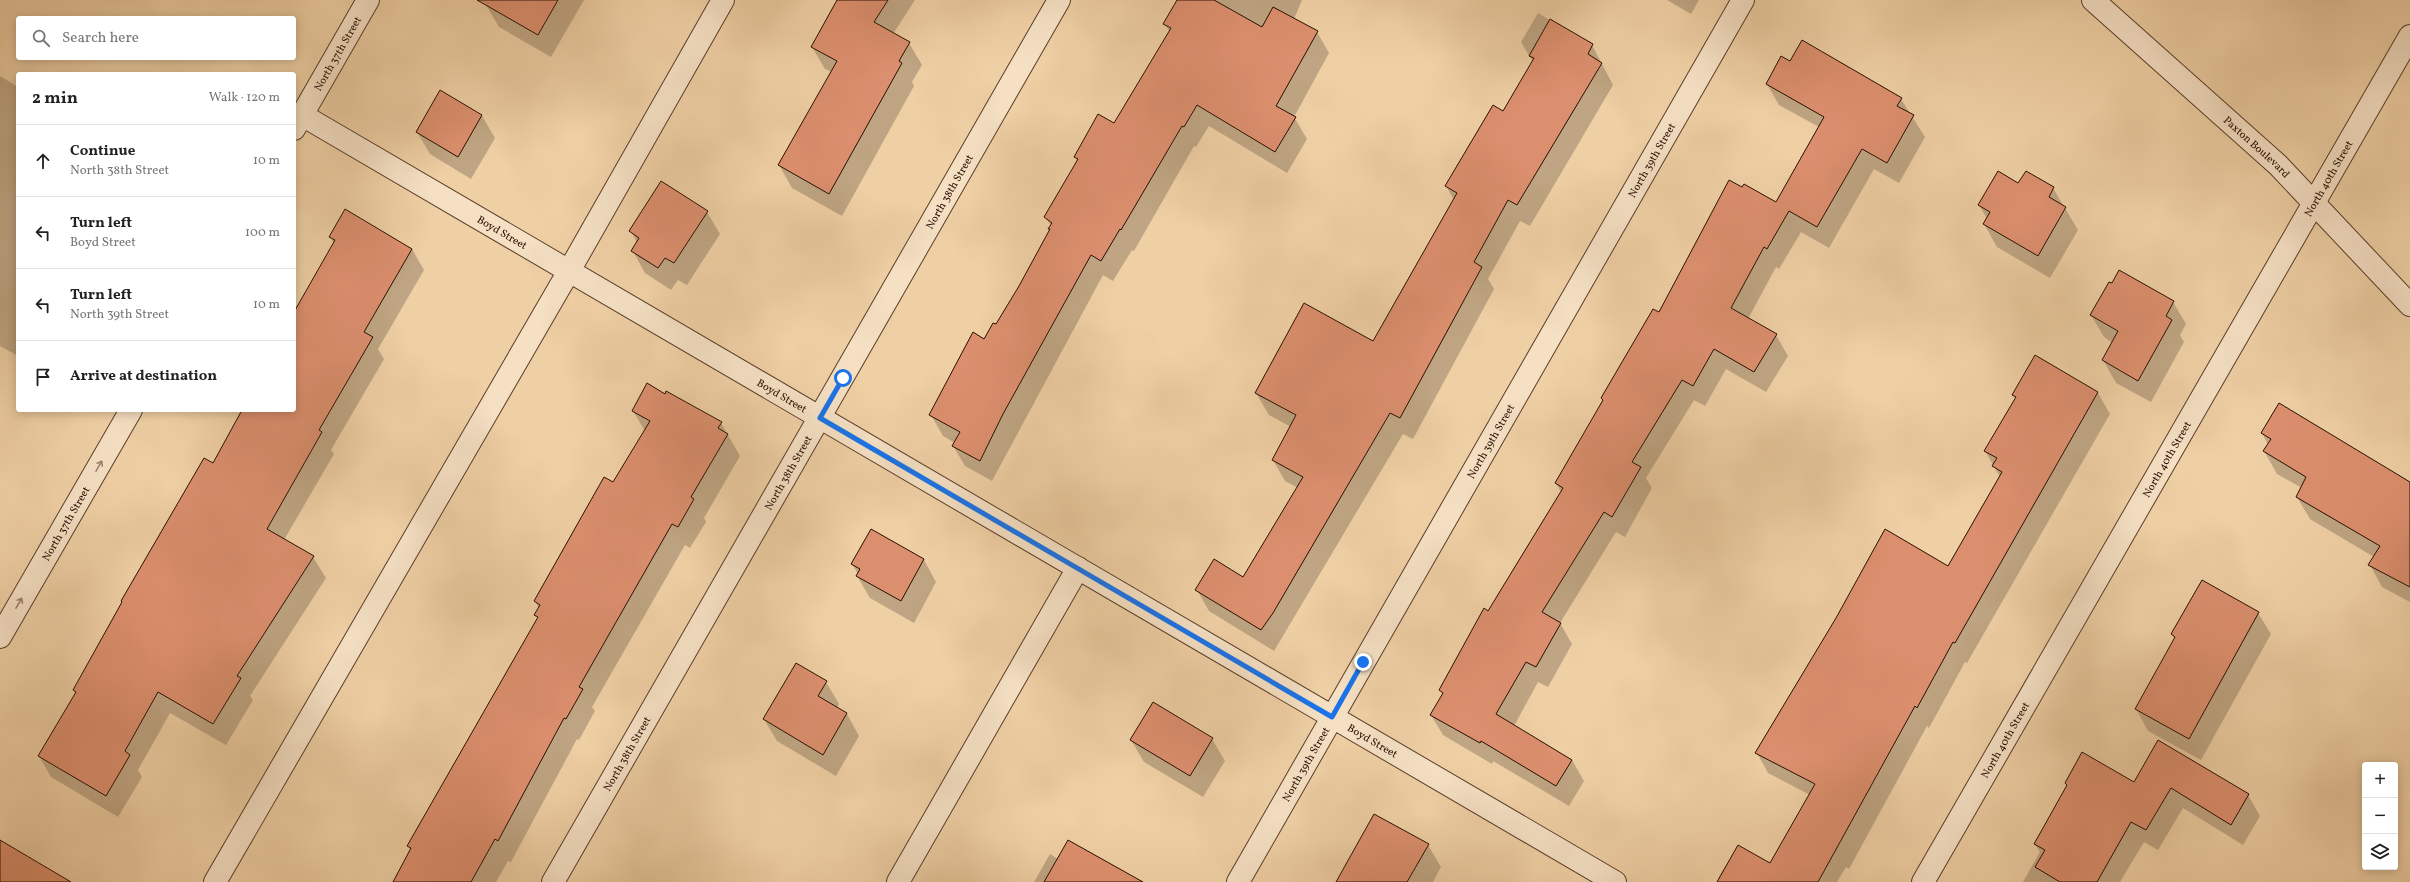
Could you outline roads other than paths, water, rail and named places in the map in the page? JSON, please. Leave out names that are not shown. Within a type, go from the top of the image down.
[{"type":"street","name":"North 37th Street","points":[[298,122],[368,0]]},
{"type":"street","points":[[216,882],[569,271],[723,0]]},
{"type":"street","name":"North 38th Street","points":[[553,882],[1059,0]]},
{"type":"street","name":"North 39th Street","points":[[1238,882],[1743,0]]},
{"type":"street","name":"Paxton Boulevard","points":[[2093,0],[2278,165],[2410,305]]},
{"type":"street","name":"North 40th Street","points":[[1923,882],[2410,36]]},
{"type":"street","name":"Boyd Street","points":[[298,122],[569,271],[1078,568],[1332,717],[1584,874],[1615,882]]},
{"type":"street","name":"North 37th Street","points":[[0,637],[130,412]]},
{"type":"street","points":[[898,882],[1078,568]]}]
